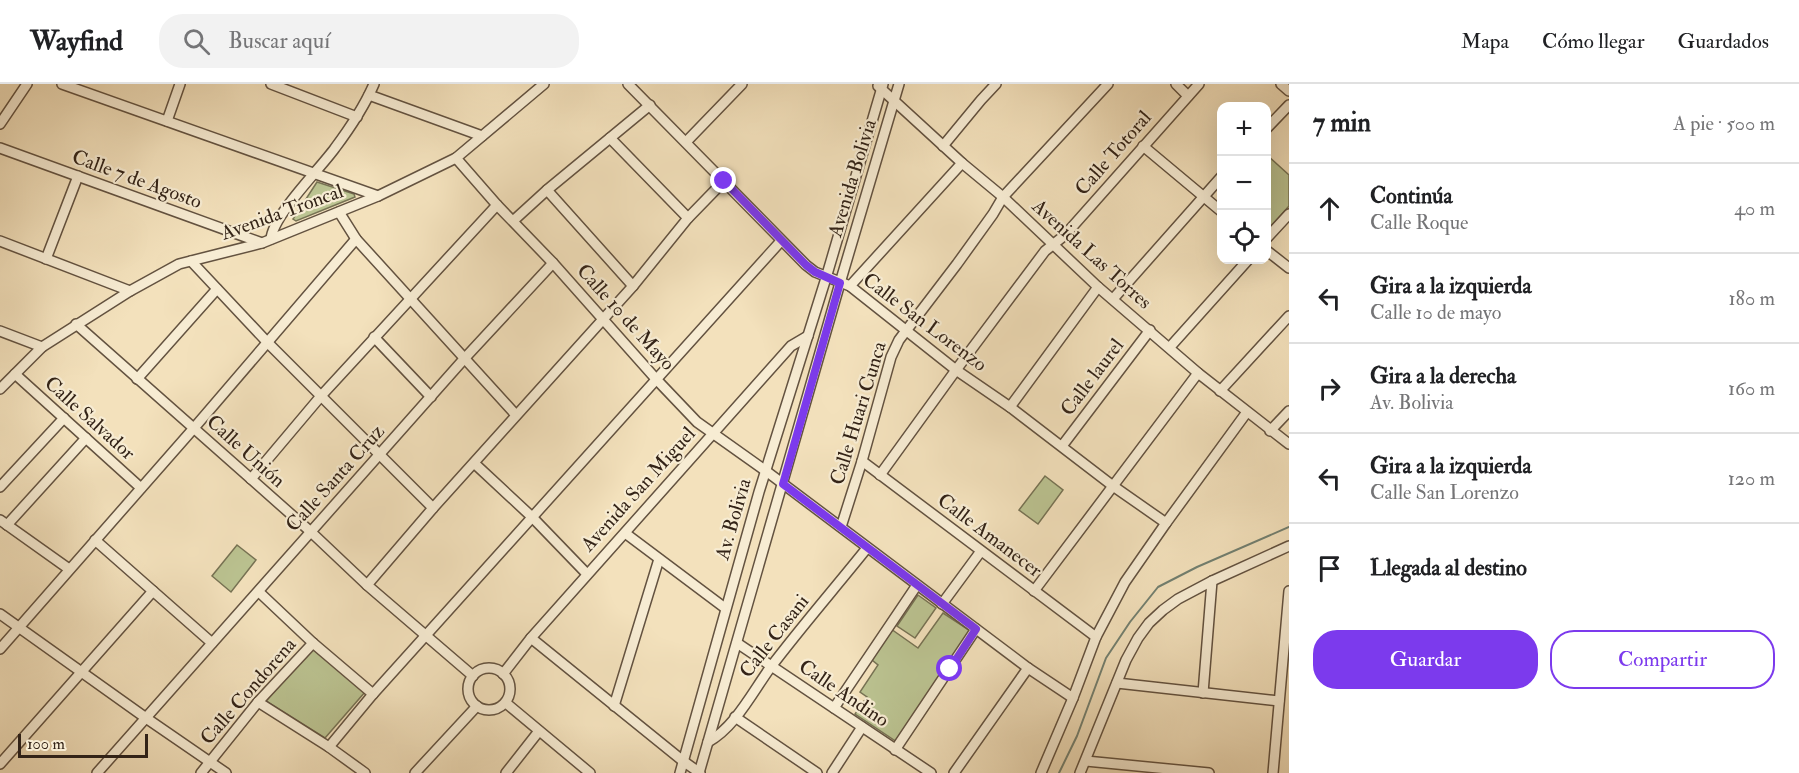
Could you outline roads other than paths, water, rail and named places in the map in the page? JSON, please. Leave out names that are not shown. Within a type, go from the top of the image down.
[{"type":"street","points":[[0,124],[27,84]]},
{"type":"street","points":[[62,84],[378,195]]},
{"type":"street","points":[[167,121],[180,84]]},
{"type":"street","points":[[271,84],[357,117]]},
{"type":"street","points":[[271,239],[277,222],[357,117],[374,84]]},
{"type":"street","name":"Avenida Troncal","points":[[1,387],[42,347],[130,291],[179,264],[262,243],[378,195],[456,158],[544,84]]},
{"type":"street","name":"Calle San Lorenzo","points":[[628,84],[806,265],[826,278],[850,286],[956,370],[1010,407],[1113,486],[1166,523]]},
{"type":"street","points":[[686,142],[742,84]]},
{"type":"street","name":"Avenida Bolivia","points":[[840,283],[899,84]]},
{"type":"street","points":[[981,100],[983,84]]},
{"type":"street","points":[[943,146],[996,84]]},
{"type":"street","name":"Calle Huari Cunca","points":[[842,528],[891,357],[899,340],[957,264],[1003,197],[1108,84]]},
{"type":"street","points":[[1176,84],[1188,96]]},
{"type":"street","name":"Calle Totoral","points":[[880,475],[1045,251],[1065,235],[1199,84]]},
{"type":"street","points":[[1281,84],[1289,91]]},
{"type":"street","name":"Avenida Bolivia","points":[[826,278],[880,86]]},
{"type":"street","name":"Avenida Las Torres","points":[[880,86],[1098,286],[1198,373],[1289,444]]},
{"type":"street","points":[[369,95],[482,136]]},
{"type":"street","points":[[513,221],[650,105]]},
{"type":"street","points":[[1271,124],[1289,105]]},
{"type":"street","points":[[610,138],[688,219]]},
{"type":"street","points":[[1143,146],[1219,210]]},
{"type":"street","name":"Calle 7 de Agosto","points":[[0,148],[262,243]]},
{"type":"street","name":"Calle 10 de Mayo","points":[[456,158],[697,422],[783,484]]},
{"type":"street","points":[[850,286],[962,163]]},
{"type":"street","points":[[45,258],[78,176]]},
{"type":"street","points":[[1113,299],[1217,180]]},
{"type":"street","points":[[367,585],[433,508],[633,286],[688,219],[724,181]]},
{"type":"street","points":[[547,190],[633,286]]},
{"type":"street","points":[[251,479],[321,396],[497,205]]},
{"type":"street","points":[[339,212],[356,239],[516,415]]},
{"type":"street","points":[[1271,234],[1289,214]]},
{"type":"street","points":[[0,649],[356,239]]},
{"type":"street","points":[[0,241],[130,291]]},
{"type":"street","points":[[330,747],[373,694],[781,241]]},
{"type":"street","points":[[1271,254],[1289,268]]},
{"type":"street","points":[[191,261],[268,343],[433,508]]},
{"type":"street","name":"Calle Santa Cruz","points":[[98,773],[464,359],[553,263]]},
{"type":"street","points":[[1170,347],[1244,264]]},
{"type":"street","name":"Av. Bolivia","points":[[680,773],[725,608],[826,278]]},
{"type":"street","name":"Av. Bolivia","points":[[700,773],[840,283]]},
{"type":"street","points":[[1010,407],[1098,286]]},
{"type":"street","points":[[137,380],[217,289]]},
{"type":"street","points":[[1220,391],[1289,316]]},
{"type":"street","name":"Calle Unión","points":[[76,324],[311,532],[367,585],[473,676]]},
{"type":"street","name":"Calle laurel","points":[[1062,446],[1150,330]]},
{"type":"street","points":[[0,331],[42,347]]},
{"type":"street","name":"Avenida San Miguel","points":[[503,674],[587,574],[791,346],[808,336]]},
{"type":"street","points":[[374,337],[431,398]]},
{"type":"street","points":[[1034,591],[1198,373]]},
{"type":"street","name":"Calle Salvador","points":[[15,374],[141,488]]},
{"type":"street","points":[[1270,430],[1289,411]]},
{"type":"street","points":[[1041,773],[1096,637],[1125,582],[1247,412]]},
{"type":"street","points":[[0,487],[64,418]]},
{"type":"street","points":[[69,569],[4,523],[86,438]]},
{"type":"street","name":"Calle Amanecer","points":[[862,461],[1096,637]]},
{"type":"street","points":[[474,463],[532,517],[587,574]]},
{"type":"street","points":[[783,484],[1028,668],[1073,698]]},
{"type":"street","points":[[625,533],[725,608]]},
{"type":"street","points":[[95,540],[212,643]]},
{"type":"street","points":[[1080,773],[1132,649],[1156,616],[1178,599],[1212,581],[1289,546]]},
{"type":"street","name":"Calle Casani","points":[[708,742],[718,737],[735,717],[771,666],[867,548]]},
{"type":"street","points":[[942,604],[981,551]]},
{"type":"street","points":[[614,706],[659,559]]},
{"type":"street","points":[[1203,693],[1212,581]]},
{"type":"street","points":[[834,708],[917,585]]},
{"type":"street","points":[[0,764],[153,591]]},
{"type":"street","points":[[1273,773],[1289,591]]},
{"type":"street","points":[[259,592],[313,643],[373,694]]},
{"type":"street","points":[[0,614],[226,773]]},
{"type":"street","points":[[895,750],[976,629]]},
{"type":"street","points":[[531,638],[700,773]]},
{"type":"street","name":"Calle Condorena","points":[[201,773],[258,702],[313,643]]},
{"type":"street","name":"Calle Andino","points":[[737,643],[931,773]]},
{"type":"street","points":[[954,773],[1028,668]]},
{"type":"street","points":[[484,669],[497,670],[503,674],[510,684],[509,697],[506,702],[495,710],[477,706],[472,701],[468,688],[473,676],[484,669]]},
{"type":"street","points":[[1117,683],[1279,701]]},
{"type":"street","points":[[258,702],[330,747],[365,773]]},
{"type":"street","points":[[506,702],[590,773]]},
{"type":"street","points":[[415,773],[477,706]]},
{"type":"street","points":[[735,717],[817,773]]},
{"type":"street","points":[[832,773],[862,727]]},
{"type":"street","points":[[506,773],[539,731]]},
{"type":"street","points":[[1086,761],[1137,770],[1209,773]]},
{"type":"waterway","points":[[1059,773],[1077,736],[1106,658],[1130,622],[1158,587],[1197,567],[1289,527]]}]
